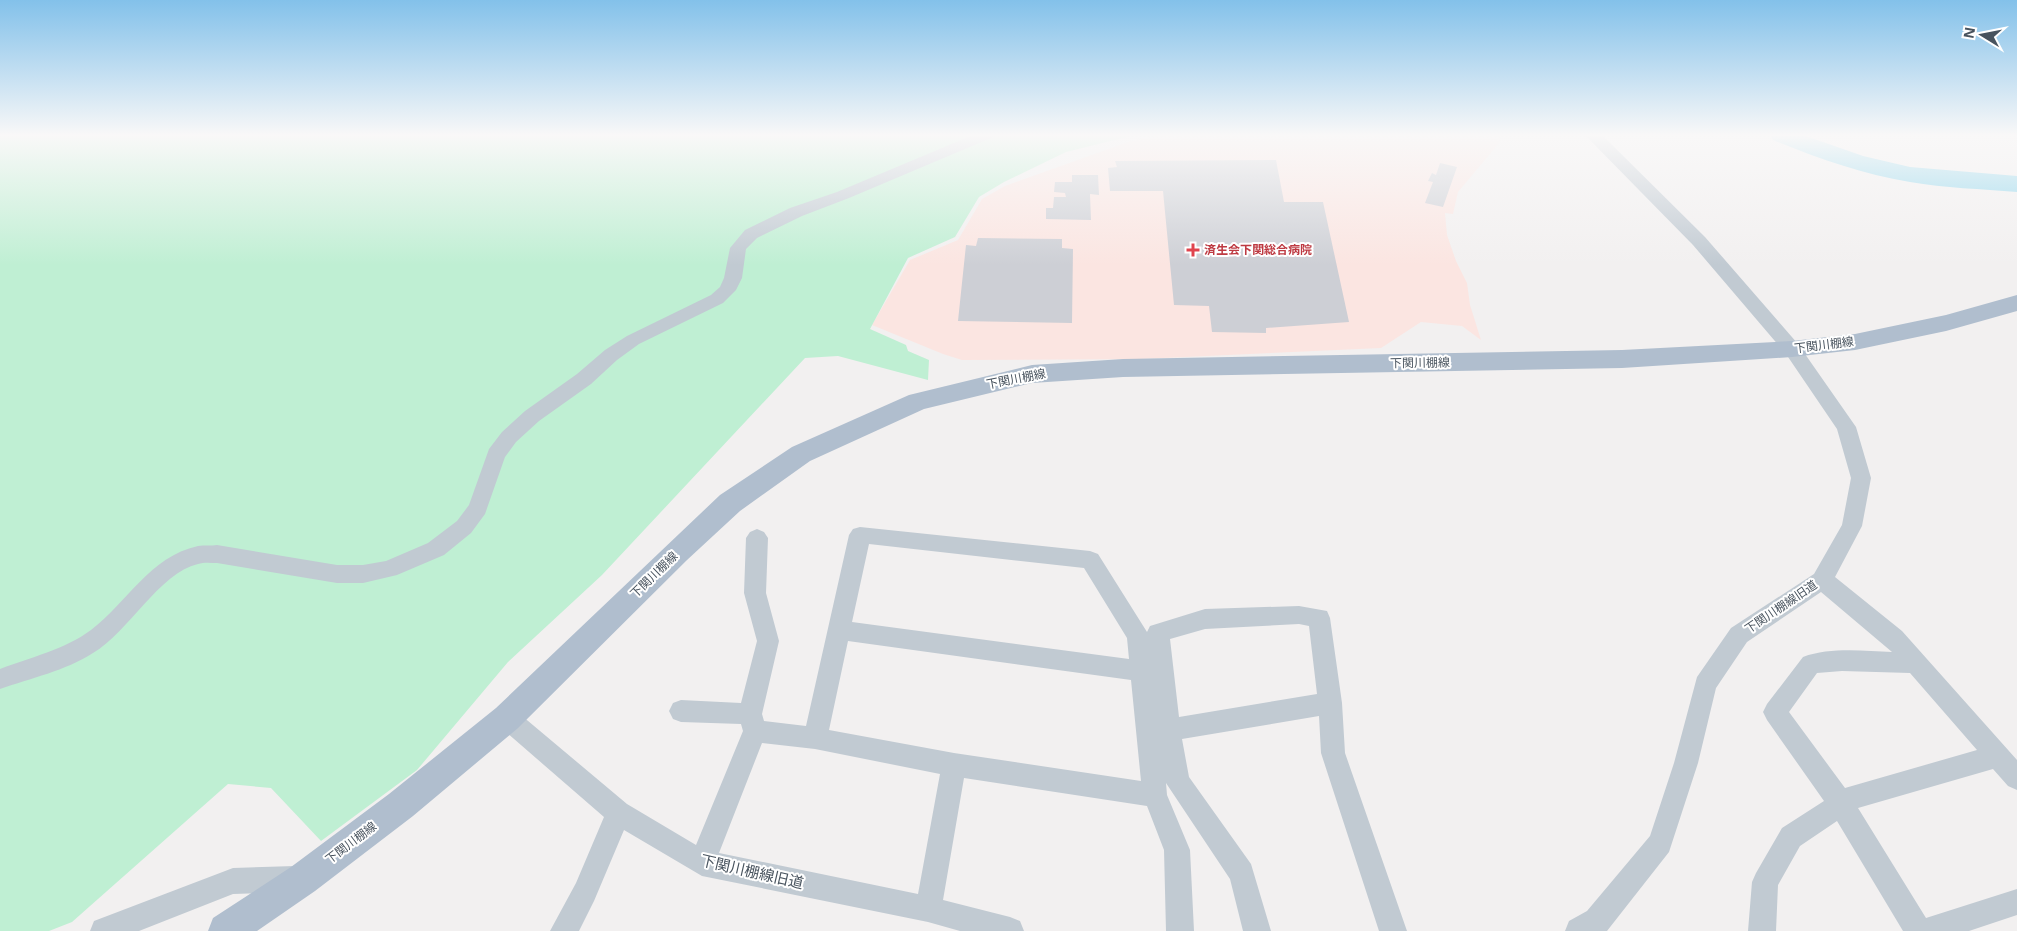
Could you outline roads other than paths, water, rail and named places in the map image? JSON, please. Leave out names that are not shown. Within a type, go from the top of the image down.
[{"type":"main road","name":"下関川棚線","points":[[226,931],[303,879],[401,805],[507,718],[730,503],[800,454],[918,401],[1032,374],[1114,369],[1622,359],[1792,349],[1855,342],[1946,323],[2017,303]]},
{"type":"street","points":[[0,679],[60,659],[88,646],[113,625],[165,570],[178,562],[198,555],[217,554],[337,574],[363,574],[389,569],[436,549],[464,527],[478,508],[486,490],[496,454],[509,437],[532,416],[584,379],[611,355],[634,340],[717,299],[727,290],[733,278],[738,248],[751,234],[796,212],[882,178]]},
{"type":"street","name":"下関川棚線旧道","points":[[1579,931],[1597,921],[1660,843],[1686,764],[1705,684],[1739,635],[1822,580],[1852,526],[1861,478],[1846,427],[1792,349],[1699,241],[1636,178]]},
{"type":"street","points":[[815,738],[860,535],[1090,560],[1138,636],[1155,795],[1177,850],[1180,931]]},
{"type":"street","points":[[702,863],[753,723],[768,641],[756,592],[757,538]]},
{"type":"street","points":[[1822,580],[1894,638],[2017,778]]},
{"type":"street","points":[[1257,931],[1242,873],[1178,782],[1168,730],[1158,633],[1205,620],[1299,616],[1319,618],[1330,703],[1333,753],[1393,931]]},
{"type":"street","points":[[839,630],[1141,671]]},
{"type":"street","points":[[1916,663],[1842,661],[1811,664],[1775,712],[1841,804],[1918,931]]},
{"type":"street","points":[[1168,730],[1330,703]]},
{"type":"street","points":[[680,710],[753,723],[815,738],[954,765],[1155,795]]},
{"type":"street","name":"下関川棚線旧道","points":[[507,718],[618,813],[702,863],[928,909],[1010,931]]},
{"type":"street","points":[[1762,931],[1765,882],[1790,836],[1848,799],[1998,756]]},
{"type":"street","points":[[928,909],[954,765]]},
{"type":"street","points":[[564,931],[585,892],[618,813]]},
{"type":"street","points":[[104,931],[233,881],[303,879]]},
{"type":"street","points":[[1928,931],[2017,902]]},
{"type":"waterway","points":[[1945,178],[2017,184]]},
{"type":"place","name":"済生会下関総合病院","points":[[1193,250]]}]
